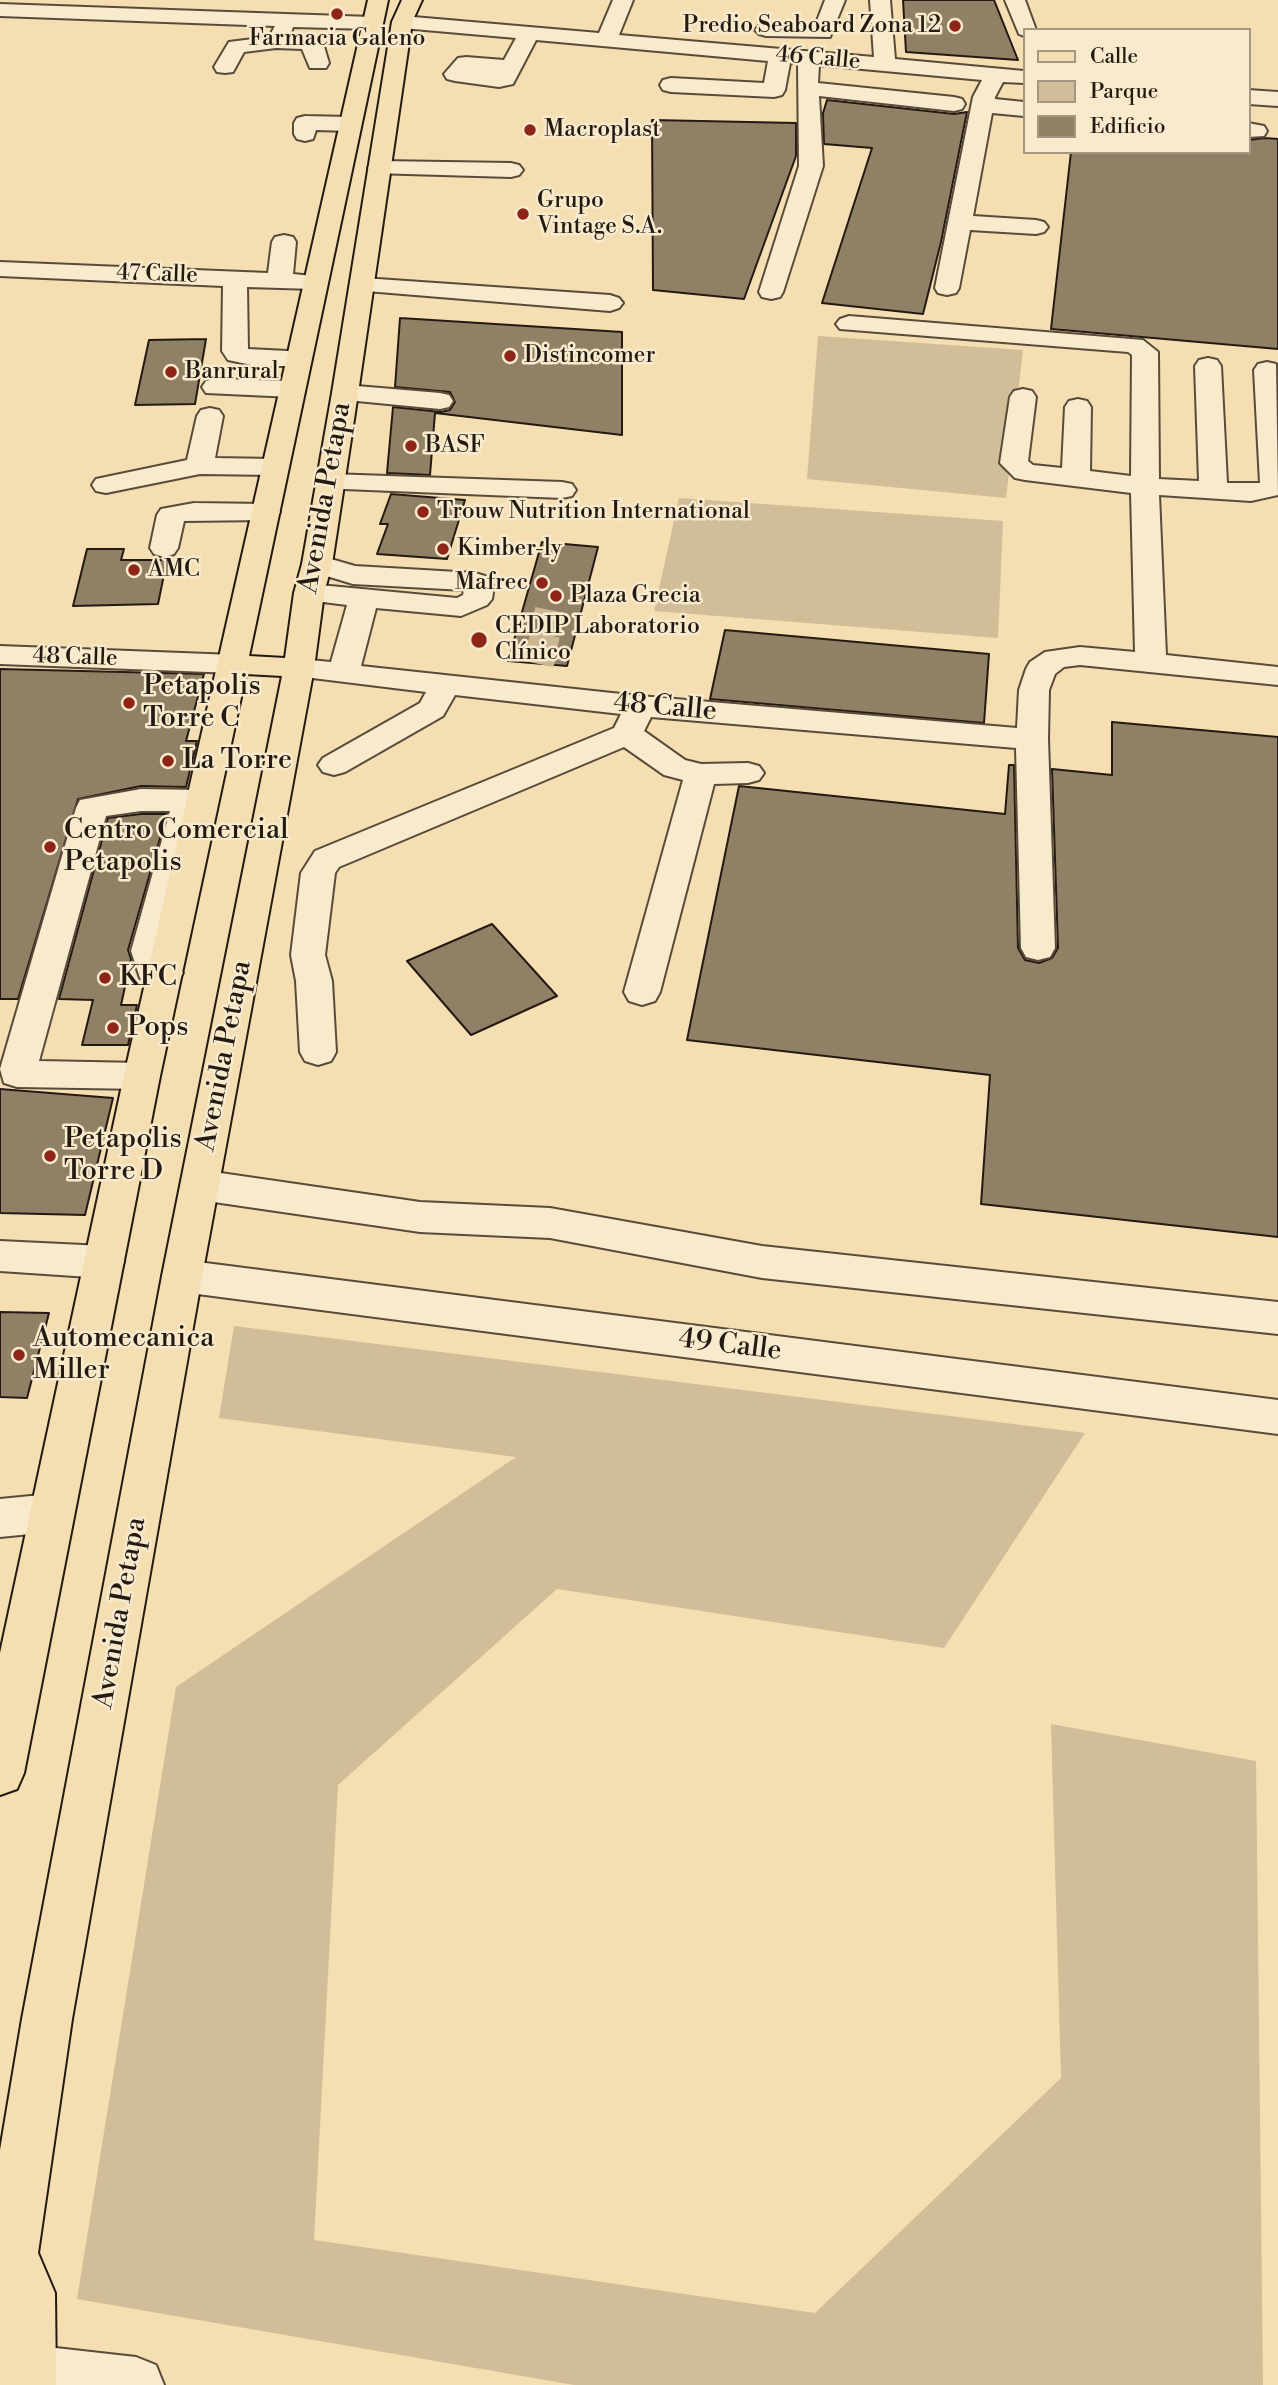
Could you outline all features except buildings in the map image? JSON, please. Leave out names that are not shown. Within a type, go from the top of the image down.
[{"type":"main road","name":"Avenida Petapa","points":[[202,801],[234,664],[349,124],[388,10]]},
{"type":"main road","name":"Avenida Petapa","points":[[0,2319],[47,2019],[182,1276],[299,668],[309,593],[317,564],[380,168],[388,10]]},
{"type":"main road","points":[[234,664],[299,668]]},
{"type":"main road","points":[[0,1768],[4,1717],[51,1513],[165,974]]},
{"type":"main road","points":[[9,2252],[27,2293],[30,2381]]},
{"type":"street","points":[[276,42],[317,0]]},
{"type":"street","points":[[771,292],[811,166],[808,88],[835,0]]},
{"type":"street","points":[[880,0],[885,65]]},
{"type":"street","points":[[1015,0],[1025,28]]},
{"type":"street","name":"46 Calle","points":[[0,10],[27,5],[190,8],[298,21],[388,10],[528,35],[1023,78]]},
{"type":"street","points":[[458,5],[549,14]]},
{"type":"street","points":[[589,17],[619,10]]},
{"type":"street","points":[[606,41],[619,10]]},
{"type":"street","points":[[752,54],[760,32],[765,30],[823,33]]},
{"type":"street","points":[[511,67],[528,35]]},
{"type":"street","points":[[225,67],[237,47],[276,42],[307,43],[315,48],[318,63]]},
{"type":"street","points":[[774,116],[774,90],[780,56]]},
{"type":"street","points":[[947,288],[983,106],[995,75]]},
{"type":"street","points":[[671,85],[774,90]]},
{"type":"street","points":[[808,88],[954,104]]},
{"type":"street","points":[[1250,97],[1278,99]]},
{"type":"street","points":[[983,106],[1023,109]]},
{"type":"street","points":[[305,120],[349,124]]},
{"type":"street","points":[[380,168],[511,170]]},
{"type":"street","points":[[960,222],[1036,227]]},
{"type":"street","points":[[280,280],[284,242]]},
{"type":"street","name":"47 Calle","points":[[0,269],[314,282]]},
{"type":"street","points":[[242,279],[235,351],[237,355],[256,358],[295,374]]},
{"type":"street","points":[[363,285],[610,303]]},
{"type":"street","points":[[849,324],[1139,347],[1144,352],[1151,663]]},
{"type":"street","points":[[1208,366],[1213,490]]},
{"type":"street","points":[[1023,397],[1014,463],[1025,472],[1145,486],[1262,491],[1270,489],[1275,482],[1267,370]]},
{"type":"street","points":[[215,387],[295,374]]},
{"type":"street","points":[[345,393],[440,401]]},
{"type":"street","points":[[1076,478],[1078,407]]},
{"type":"street","points":[[200,466],[210,416]]},
{"type":"street","points":[[106,485],[200,466],[275,467]]},
{"type":"street","points":[[330,482],[562,489]]},
{"type":"street","points":[[164,548],[171,515],[194,511],[266,512]]},
{"type":"street","points":[[309,593],[461,607],[473,604],[477,599],[479,586],[475,582],[353,575],[317,564]]},
{"type":"street","points":[[344,673],[363,599]]},
{"type":"street","name":"48 Calle","points":[[0,655],[234,664]]},
{"type":"street","points":[[1038,948],[1032,739],[1034,690],[1041,669],[1056,659],[1080,656],[1278,676]]},
{"type":"street","points":[[532,694],[539,664]]},
{"type":"street","name":"48 Calle","points":[[299,668],[532,694],[633,720],[1032,739]]},
{"type":"street","points":[[334,765],[432,709],[446,684]]},
{"type":"street","points":[[317,1052],[314,981],[308,955],[318,873],[327,859],[633,720],[675,768],[701,774],[748,773]]},
{"type":"street","points":[[642,992],[701,774]]},
{"type":"street","points":[[142,1076],[17,1074],[92,808],[141,800],[202,801]]},
{"type":"street","points":[[165,974],[152,969],[148,951],[183,816],[202,801]]},
{"type":"street","points":[[200,1185],[420,1217],[550,1223],[762,1262],[1278,1318]]},
{"type":"street","points":[[0,1256],[104,1262]]},
{"type":"street","name":"49 Calle","points":[[182,1276],[1278,1417]]},
{"type":"street","points":[[0,1518],[51,1513]]},
{"type":"street","points":[[30,2381],[136,2385]]},
{"type":"green space","points":[[818,336],[1023,350],[1006,498],[807,479]]},
{"type":"green space","points":[[679,498],[1003,521],[998,638],[654,611]]},
{"type":"green space","points":[[234,1326],[1085,1433],[944,1648],[557,1589],[338,1785],[314,2240],[815,2313],[1061,2078],[1051,1724],[1256,1761],[1263,2385],[574,2385],[77,2299],[176,1687],[516,1457],[219,1418]]},
{"type":"tunnel","points":[[539,664],[550,610]]},
{"type":"place","name":"Farmacia Galeno","points":[[337,14]]},
{"type":"place","name":"Predio Seaboard Zona 12","points":[[955,26]]},
{"type":"place","name":"Macroplast","points":[[530,130]]},
{"type":"place","name":"Grupo Vintage S.A.","points":[[523,214]]},
{"type":"place","name":"Distincomer","points":[[510,356]]},
{"type":"place","name":"Banrural","points":[[171,372]]},
{"type":"place","name":"BASF","points":[[411,446]]},
{"type":"place","name":"Trouw Nutrition International","points":[[423,512]]},
{"type":"place","name":"Kimber-ly","points":[[443,549]]},
{"type":"place","name":"AMC","points":[[134,570]]},
{"type":"place","name":"Mafrec","points":[[542,583]]},
{"type":"place","name":"Plaza Grecia","points":[[556,596]]},
{"type":"place","name":"CEDIP Laboratorio Clínico","points":[[479,640]]},
{"type":"place","name":"Petapolis Torre C","points":[[129,703]]},
{"type":"place","name":"La Torre","points":[[168,761]]},
{"type":"place","name":"Centro Comercial Petapolis","points":[[50,847]]},
{"type":"place","name":"KFC","points":[[105,978]]},
{"type":"place","name":"Pops","points":[[113,1028]]},
{"type":"place","name":"Petapolis Torre D","points":[[50,1156]]},
{"type":"place","name":"Automecanica Miller","points":[[19,1355]]}]
